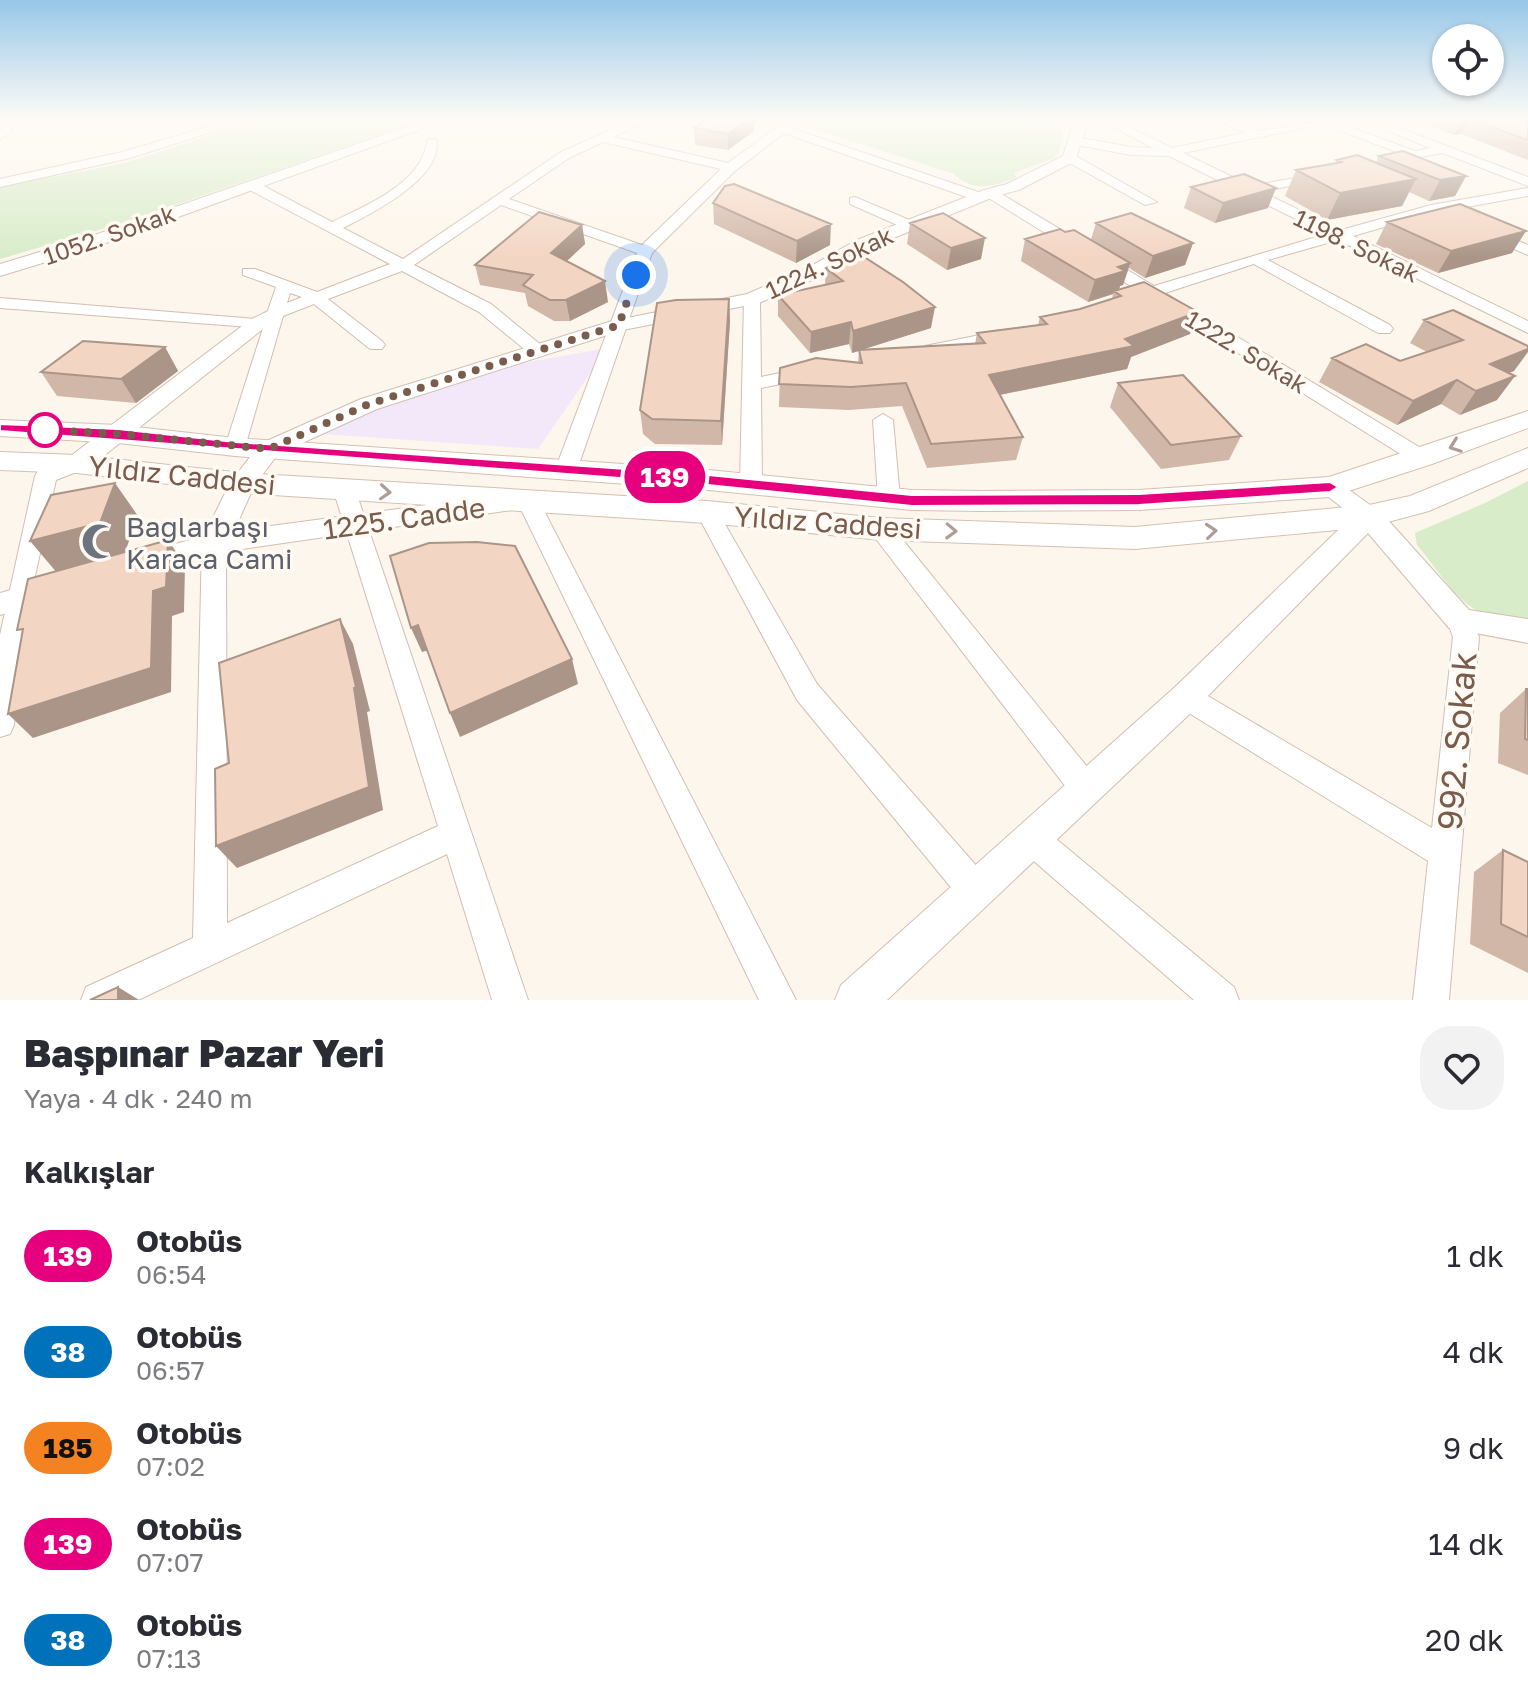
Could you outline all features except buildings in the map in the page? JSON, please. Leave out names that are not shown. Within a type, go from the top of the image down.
[{"type":"main road","name":"Yıldız Caddesi","points":[[0,428],[118,434],[235,447],[751,484],[889,498],[981,501],[1139,500],[1330,487],[1422,458],[1528,419]]},
{"type":"main road","name":"Yıldız Caddesi","points":[[0,461],[77,464],[243,483],[707,512],[881,529],[1135,538],[1369,516],[1418,504],[1528,457]]},
{"type":"street","points":[[0,183],[91,165]]},
{"type":"street","name":"1052. Sokak","points":[[0,270],[89,243],[310,165]]},
{"type":"street","points":[[333,227],[380,201],[425,165]]},
{"type":"street","points":[[0,725],[9,602],[46,476],[77,464],[257,324],[278,312],[405,264],[551,165]]},
{"type":"street","points":[[719,165],[730,168]]},
{"type":"street","points":[[566,470],[645,251],[735,165]]},
{"type":"street","name":"1222. Sokak","points":[[892,165],[985,195],[1422,458]]},
{"type":"street","name":"1224. Sokak","points":[[269,449],[369,404],[535,349],[619,325],[752,299],[816,271],[863,244],[985,195],[1013,187],[1048,165]]},
{"type":"street","points":[[1096,165],[1150,202]]},
{"type":"street","name":"1198. Sokak","points":[[1195,165],[1528,328]]},
{"type":"street","points":[[1481,165],[1528,182]]},
{"type":"street","points":[[1248,191],[1325,174]]},
{"type":"street","points":[[251,185],[485,308],[535,349]]},
{"type":"street","points":[[1108,306],[1255,259],[1431,209],[1528,192]]},
{"type":"street","points":[[1405,198],[1460,221]]},
{"type":"street","points":[[499,200],[645,251]]},
{"type":"street","points":[[855,201],[909,225]]},
{"type":"street","points":[[1475,227],[1528,250]]},
{"type":"street","points":[[1255,259],[1384,329]]},
{"type":"street","points":[[249,272],[316,297],[376,345]]},
{"type":"street","points":[[235,447],[284,286]]},
{"type":"street","points":[[751,484],[752,299]]},
{"type":"street","points":[[0,303],[257,324]]},
{"type":"street","points":[[903,355],[1021,332]]},
{"type":"street","points":[[751,384],[828,369]]},
{"type":"street","points":[[883,420],[889,498]]},
{"type":"street","points":[[210,948],[214,543],[243,483],[269,449]]},
{"type":"street","points":[[856,1000],[1186,697],[1369,516],[1330,487]]},
{"type":"street","points":[[344,489],[510,1000]]},
{"type":"street","points":[[528,501],[778,1000]]},
{"type":"street","name":"1225. Cadde","points":[[123,569],[214,543],[528,501]]},
{"type":"street","points":[[707,512],[807,692],[975,890]]},
{"type":"street","name":"992. Sokak","points":[[1369,516],[1460,620],[1466,637],[1431,1000]]},
{"type":"street","points":[[881,529],[1086,789]]},
{"type":"street","points":[[9,602],[78,582]]},
{"type":"street","points":[[1460,620],[1528,631]]},
{"type":"street","points":[[1186,697],[1445,853]]},
{"type":"street","points":[[99,1000],[454,834]]},
{"type":"street","points":[[1032,839],[1221,1000]]},
{"type":"shaded area","points":[[601,349],[603,355],[538,449],[322,434],[391,401],[495,368]]},
{"type":"green space","points":[[116,165],[292,165],[123,223],[0,259],[0,187]]},
{"type":"green space","points":[[925,165],[1037,165],[1014,173],[1017,178],[984,186],[968,184],[954,174]]},
{"type":"green space","points":[[1528,481],[1528,624],[1489,616],[1462,600],[1417,545],[1415,533]]},
{"type":"bus line","name":"139","points":[[0,428],[118,434],[235,447],[698,479],[912,500],[1139,500],[1330,487]]},
{"type":"place","name":"Bağlarbaşı Karaca Cami","points":[[100,542]]},
{"type":"route","points":[[45,430],[269,449],[369,404],[619,325],[636,275]]}]
